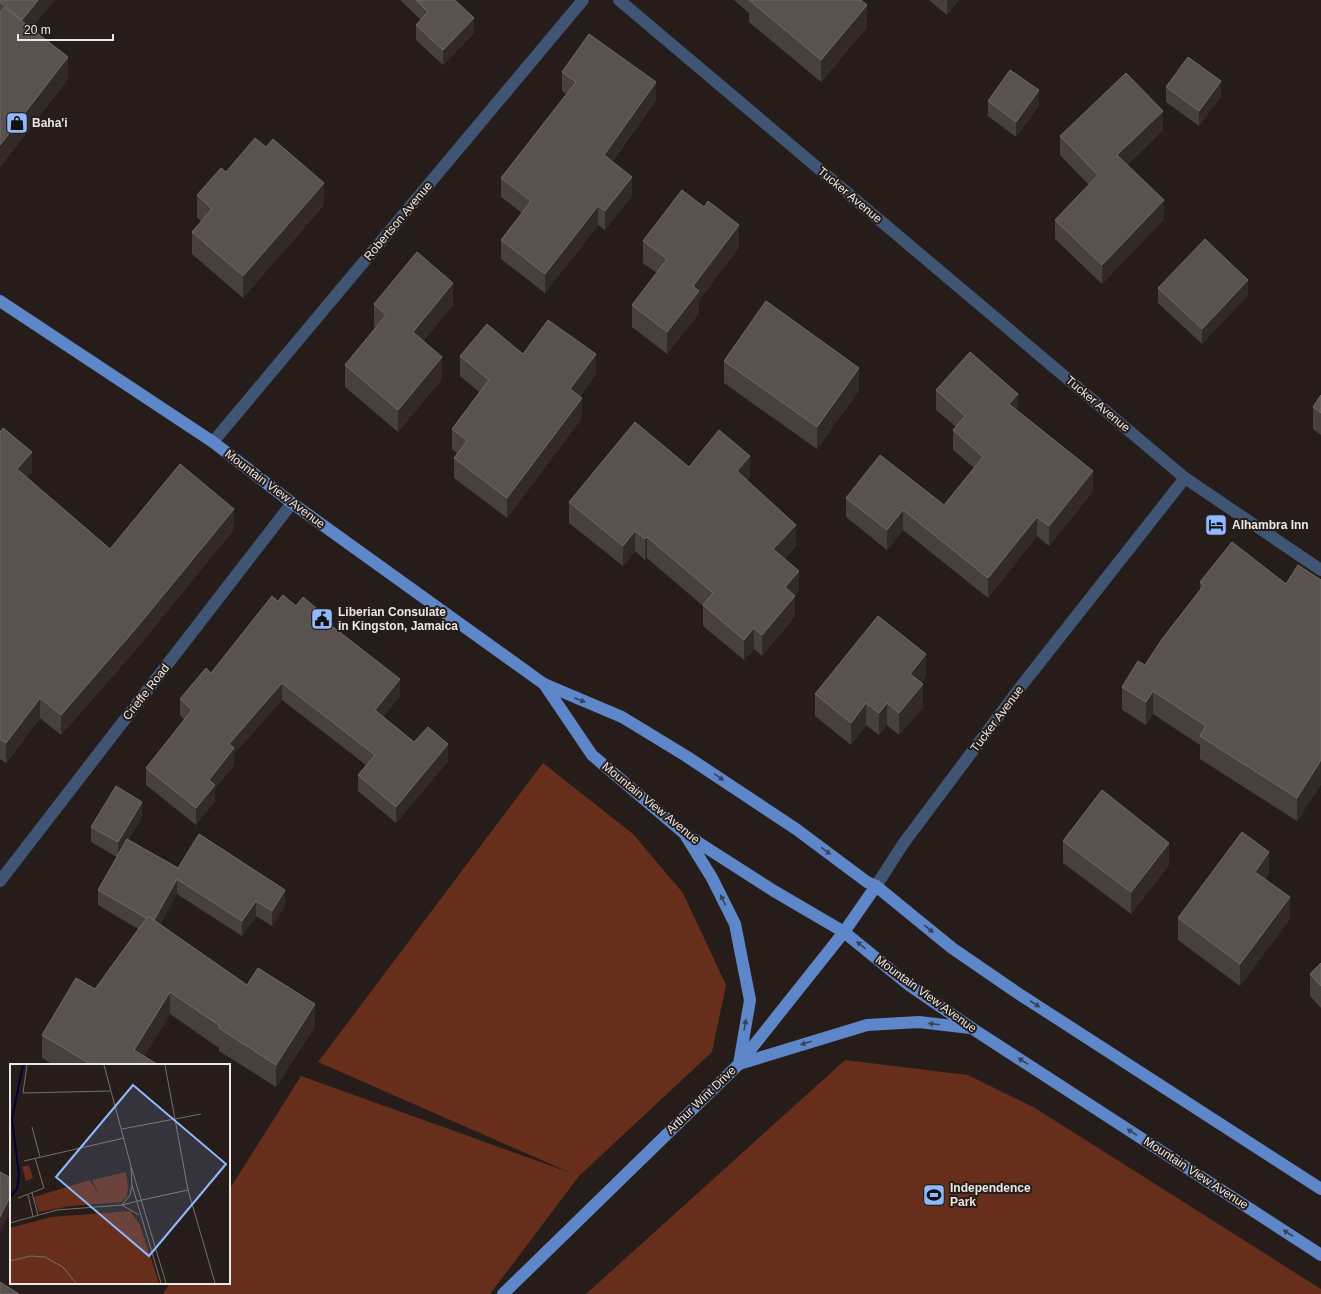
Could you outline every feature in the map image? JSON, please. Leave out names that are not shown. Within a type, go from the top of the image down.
[{"type":"main road","name":"Mountain View Avenue","points":[[0,301],[214,442],[292,503],[544,684],[622,717],[686,756],[796,829],[867,882],[876,886],[952,948],[1016,992],[1321,1189]]},
{"type":"main road","name":"Mountain View Avenue","points":[[544,684],[592,755],[685,834],[774,891],[844,932],[909,984],[973,1028],[1321,1255]]},
{"type":"main road","points":[[685,834],[712,878],[734,924],[750,1000],[739,1064],[867,1025],[919,1022],[973,1028]]},
{"type":"main road","name":"Arthur Wint Drive","points":[[503,1294],[739,1064],[844,932],[876,886]]},
{"type":"street","name":"Robertson Avenue","points":[[214,442],[583,0]]},
{"type":"street","name":"Tucker Avenue","points":[[619,0],[1185,478],[1013,697],[903,844],[876,886]]},
{"type":"street","points":[[1185,478],[1321,570]]},
{"type":"street","name":"Crieffe Road","points":[[0,881],[292,503]]},
{"type":"shaded area","points":[[543,763],[633,834],[683,893],[726,985],[712,1052],[579,1176],[490,1294],[163,1294],[169,1284],[230,1284],[230,1188],[301,1076],[571,1173],[318,1062]]},
{"type":"shaded area","name":"Independence Park","points":[[845,1060],[968,1075],[1035,1108],[1321,1289],[1321,1294],[586,1294]]},
{"type":"building","points":[[0,0],[38,0],[22,20],[0,2]]},
{"type":"building","points":[[416,0],[455,0],[474,18],[443,50],[416,25],[428,12]]},
{"type":"building","points":[[749,0],[861,0],[867,5],[821,60]]},
{"type":"building","name":"Baha'i","points":[[4,7],[68,57],[0,145],[0,13]]},
{"type":"building","points":[[589,34],[656,82],[604,155],[632,177],[605,211],[598,206],[545,274],[501,240],[531,201],[501,178],[576,82],[562,72]]},
{"type":"building","points":[[1188,57],[1221,81],[1199,111],[1166,87]]},
{"type":"building","points":[[1010,70],[1039,90],[1016,122],[988,101]]},
{"type":"building","points":[[1126,73],[1163,111],[1117,155],[1164,200],[1102,265],[1055,220],[1098,175],[1060,136]]},
{"type":"building","points":[[255,138],[266,147],[273,139],[324,183],[243,276],[192,232],[212,209],[197,195],[221,168],[226,172]]},
{"type":"building","points":[[682,190],[704,207],[708,201],[739,225],[693,286],[699,291],[667,332],[632,305],[667,259],[643,241]]},
{"type":"building","points":[[1205,239],[1248,280],[1202,329],[1158,288]]},
{"type":"building","points":[[417,252],[453,283],[413,332],[442,357],[398,410],[345,365],[386,315],[374,304]]},
{"type":"building","points":[[766,301],[859,368],[817,427],[724,361]]},
{"type":"building","points":[[548,320],[596,354],[570,389],[582,398],[507,498],[454,458],[467,441],[452,429],[489,380],[460,356],[487,324],[523,354]]},
{"type":"building","points":[[970,352],[1018,394],[1009,404],[1093,471],[1049,526],[1037,517],[988,578],[903,510],[887,530],[846,498],[880,455],[944,505],[983,457],[953,430],[965,416],[936,390]]},
{"type":"building","points":[[1321,395],[1321,413],[1313,407]]},
{"type":"building","points":[[635,422],[689,467],[719,430],[750,456],[737,471],[796,525],[773,549],[799,571],[785,587],[795,596],[762,635],[754,628],[744,640],[703,605],[713,593],[647,537],[645,539],[635,531],[623,546],[569,502]]},
{"type":"building","points":[[3,428],[32,452],[17,469],[110,549],[180,464],[234,509],[138,626],[61,715],[40,698],[6,743],[0,739],[0,432]]},
{"type":"building","points":[[1232,542],[1286,584],[1298,565],[1321,580],[1321,760],[1297,798],[1200,736],[1206,726],[1153,691],[1146,702],[1122,687],[1138,661],[1145,665],[1162,639],[1204,585],[1200,582]]},
{"type":"building","points":[[283,595],[296,606],[303,597],[330,620],[328,623],[400,679],[375,710],[414,742],[428,727],[448,744],[396,807],[358,775],[375,755],[282,683],[229,744],[234,748],[209,780],[215,785],[196,808],[146,768],[192,710],[180,699],[206,668],[211,673],[272,596],[278,601]]},
{"type":"building","points":[[878,616],[926,654],[910,674],[923,684],[899,713],[887,703],[879,713],[866,703],[851,723],[815,694]]},
{"type":"building","points":[[116,786],[142,802],[118,842],[91,827]]},
{"type":"building","points":[[1102,790],[1169,843],[1131,892],[1063,841]]},
{"type":"building","points":[[1242,832],[1269,852],[1255,872],[1290,897],[1240,964],[1178,918]]},
{"type":"building","points":[[199,834],[285,890],[272,911],[256,901],[242,921],[177,879],[154,920],[148,916],[146,918],[98,890],[127,839],[178,868]]},
{"type":"building","points":[[148,916],[247,985],[258,968],[315,1004],[276,1065],[219,1028],[220,1026],[170,992],[134,1050],[157,1064],[90,1064],[42,1035],[76,978],[95,989]]},
{"type":"building","points":[[1321,963],[1321,986],[1310,974]]},
{"type":"building","points":[[0,1172],[10,1177],[10,1197],[0,1217]]},
{"type":"building","points":[[0,1282],[19,1294],[0,1294]]},
{"type":"place","name":"Baha'i","points":[[17,123]]},
{"type":"place","name":"Alhambra Inn","points":[[1216,525]]},
{"type":"place","name":"Liberian Consulate in Kingston, Jamaica","points":[[322,619]]},
{"type":"place","name":"Independence Park","points":[[934,1195]]}]
